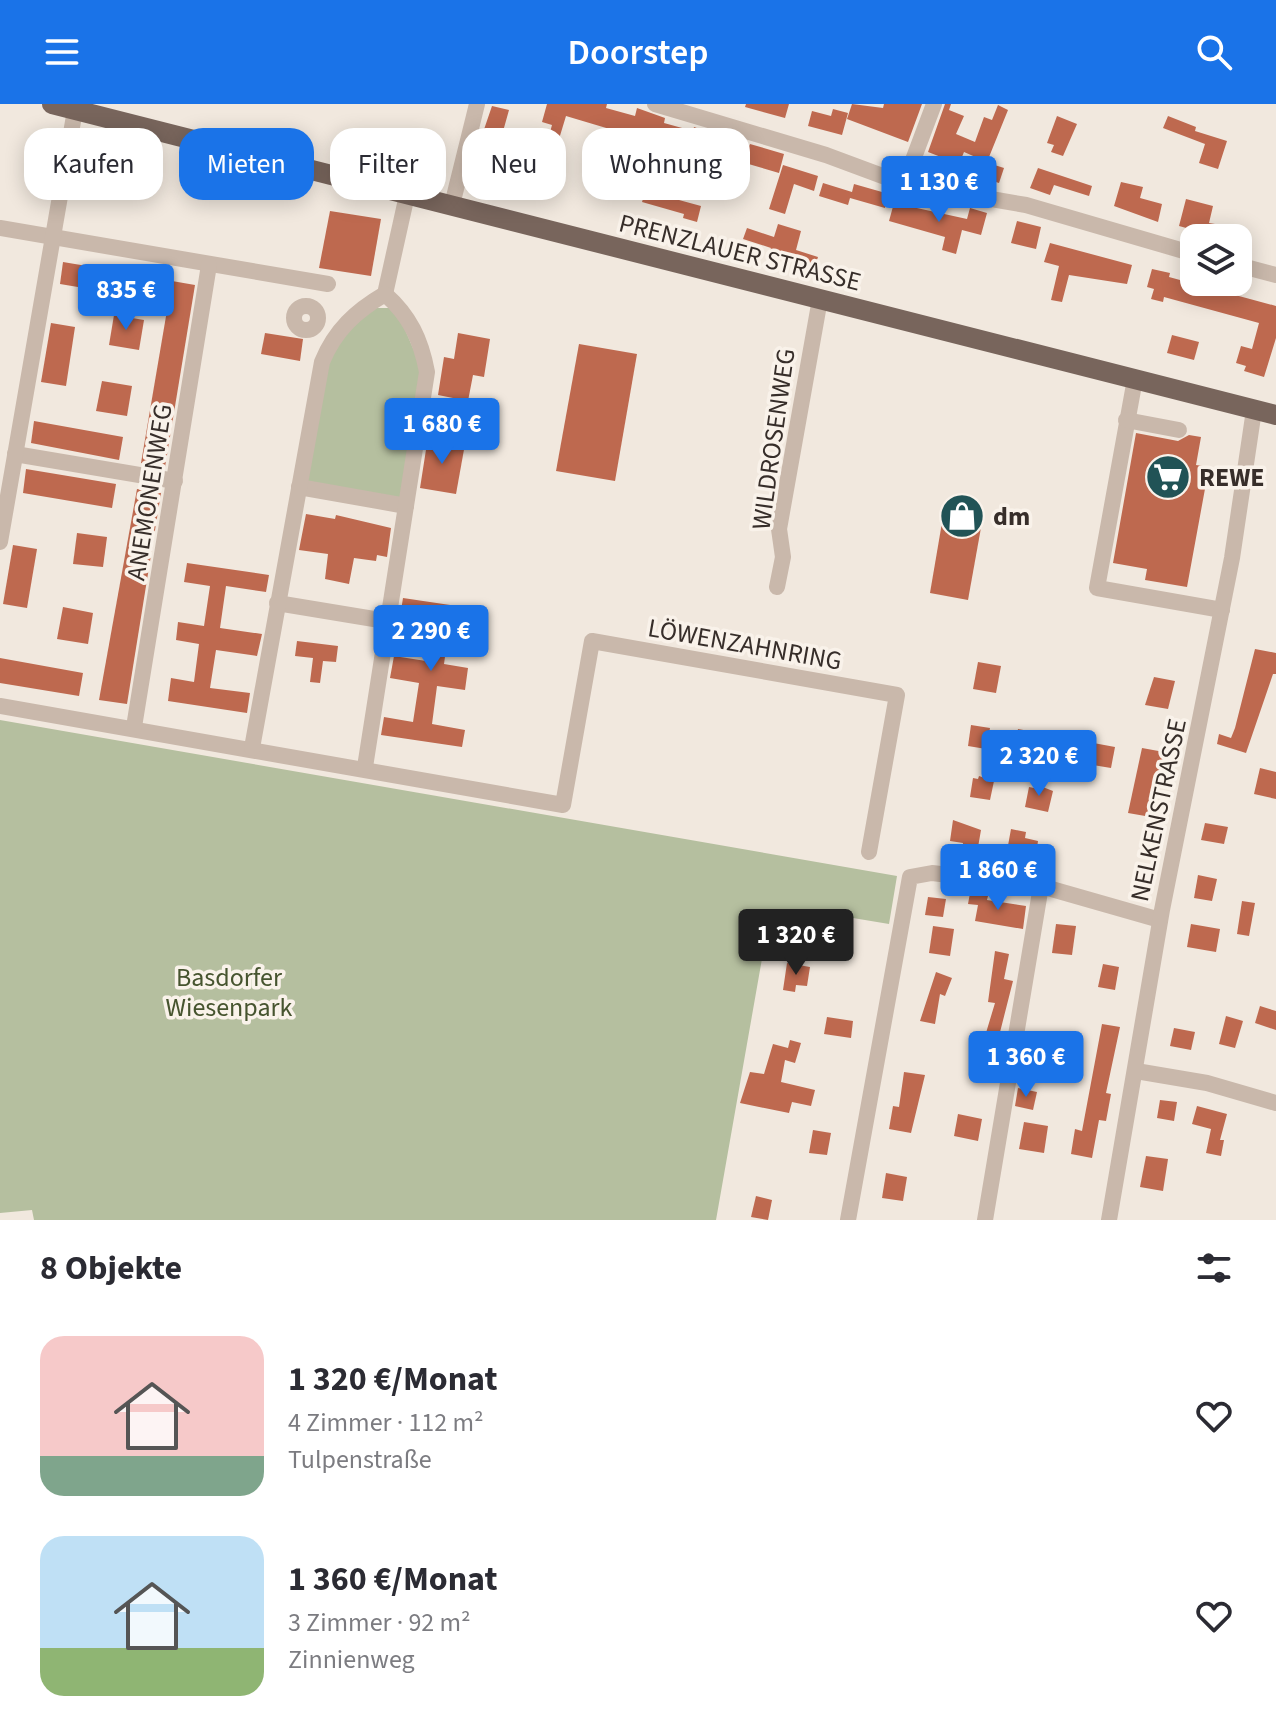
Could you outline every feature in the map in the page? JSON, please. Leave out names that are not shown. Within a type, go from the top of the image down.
[{"type":"main road","name":"PRENZLAUER STRASSE","points":[[62,106],[330,175]]},
{"type":"main road","name":"PRENZLAUER STRASSE","points":[[430,200],[1276,415]]},
{"type":"street","points":[[452,205],[477,104]]},
{"type":"street","points":[[655,104],[826,155],[904,184],[1026,205],[1180,250]]},
{"type":"street","points":[[904,184],[934,104]]},
{"type":"street","points":[[0,542],[52,237],[62,106]]},
{"type":"street","points":[[252,748],[322,362],[329,345],[356,312],[385,294],[406,200]]},
{"type":"street","points":[[0,228],[328,284]]},
{"type":"street","name":"ANEMONENWEG","points":[[134,727],[209,265]]},
{"type":"street","points":[[1252,269],[1276,275]]},
{"type":"street","points":[[0,706],[365,767],[427,372],[415,330],[402,309],[385,294]]},
{"type":"street","name":"WILDROSENWEG","points":[[777,587],[783,557],[779,529],[820,299]]},
{"type":"street","points":[[317,322],[342,328]]},
{"type":"street","points":[[1135,379],[1097,588],[1222,610]]},
{"type":"street","name":"NELKENSTRASSE","points":[[1109,1220],[1160,920],[1222,610],[1254,410]]},
{"type":"street","points":[[1126,420],[1179,430]]},
{"type":"street","points":[[15,454],[175,481]]},
{"type":"street","points":[[299,487],[404,514]]},
{"type":"street","points":[[277,603],[386,621]]},
{"type":"street","name":"LÖWENZAHNRING","points":[[365,767],[563,805],[592,641],[897,695],[869,852]]},
{"type":"street","points":[[848,1220],[910,877],[932,873],[1041,886],[1160,920]]},
{"type":"street","points":[[985,1220],[1041,886]]},
{"type":"street","points":[[1136,1071],[1207,1083],[1276,1103]]},
{"type":"green space","points":[[375,308],[396,308],[423,372],[401,498],[305,481],[330,354],[348,327]]},
{"type":"green space","name":"Basdorfer Wiesenpark","points":[[0,720],[897,876],[889,924],[811,911],[802,959],[763,953],[716,1220],[34,1220],[32,1210],[0,1213]]},
{"type":"building","points":[[547,104],[607,104],[606,108],[635,116],[637,108],[665,118],[664,123],[682,128],[606,128],[566,116],[562,128],[551,128],[552,125],[542,122]]},
{"type":"building","points":[[746,104],[789,104],[785,118],[745,107]]},
{"type":"building","points":[[852,104],[883,108],[884,104],[922,104],[908,142],[847,119]]},
{"type":"building","points":[[945,104],[951,104],[949,110],[964,116],[956,134],[975,142],[984,117],[992,120],[998,105],[1008,110],[987,162],[964,152],[959,164],[928,152]]},
{"type":"building","points":[[492,106],[509,110],[504,128],[484,128]]},
{"type":"building","points":[[833,109],[848,113],[842,135],[808,126],[812,111],[831,116]]},
{"type":"building","points":[[1057,116],[1077,124],[1063,156],[1051,152],[1054,145],[1047,143]]},
{"type":"building","points":[[1168,116],[1196,127],[1195,131],[1227,141],[1218,169],[1199,163],[1205,144],[1163,128]]},
{"type":"building","points":[[750,144],[784,154],[779,173],[750,165]]},
{"type":"building","points":[[982,161],[1004,168],[999,183],[977,176]]},
{"type":"building","points":[[783,165],[818,176],[814,191],[794,184],[785,214],[769,209]]},
{"type":"building","points":[[1038,168],[1092,186],[1089,196],[1054,185],[1050,195],[1030,188]]},
{"type":"building","points":[[1121,182],[1143,187],[1140,198],[1162,204],[1158,222],[1114,206]]},
{"type":"building","points":[[823,183],[852,192],[854,184],[889,194],[885,208],[850,198],[848,205],[819,196]]},
{"type":"building","points":[[1186,199],[1213,206],[1209,223],[1215,224],[1179,226]]},
{"type":"building","points":[[679,200],[701,206],[697,222],[683,218],[684,214],[642,202]]},
{"type":"building","points":[[894,203],[967,219],[970,208],[987,213],[981,235],[962,230],[956,254],[942,250],[945,237],[889,221]]},
{"type":"building","points":[[330,211],[381,219],[371,276],[319,268]]},
{"type":"building","points":[[1017,221],[1041,227],[1036,249],[1011,243]]},
{"type":"building","points":[[778,224],[801,231],[796,250],[818,257],[815,266],[769,254],[771,248],[743,239],[747,228],[774,237]]},
{"type":"building","points":[[1050,243],[1132,265],[1127,284],[1069,275],[1062,302],[1051,300],[1059,266],[1044,262]]},
{"type":"building","points":[[63,262],[152,277],[149,299],[60,284]]},
{"type":"building","points":[[1152,269],[1170,273],[1169,277],[1180,280],[1180,296],[1239,296],[1276,306],[1276,338],[1264,377],[1244,371],[1246,366],[1236,363],[1241,346],[1252,349],[1259,323],[1164,297],[1163,302],[1151,299],[1154,289],[1147,287]]},
{"type":"building","points":[[172,281],[195,285],[165,467],[141,463]]},
{"type":"building","points":[[114,315],[144,320],[139,350],[109,345]]},
{"type":"building","points":[[51,323],[75,327],[66,386],[41,382]]},
{"type":"building","points":[[265,333],[303,339],[300,361],[261,354]]},
{"type":"building","points":[[458,333],[490,339],[484,377],[473,375],[468,401],[438,395],[444,357],[454,359]]},
{"type":"building","points":[[1172,335],[1199,342],[1194,360],[1167,353]]},
{"type":"building","points":[[579,344],[637,354],[615,481],[556,471]]},
{"type":"building","points":[[102,381],[132,386],[127,416],[96,411]]},
{"type":"building","points":[[34,421],[123,437],[119,460],[31,443]]},
{"type":"building","points":[[1136,433],[1178,441],[1189,435],[1201,437],[1196,465],[1209,467],[1187,587],[1145,580],[1147,569],[1113,563]]},
{"type":"building","points":[[428,437],[465,444],[456,494],[420,488]]},
{"type":"building","points":[[26,469],[116,484],[112,508],[23,493]]},
{"type":"building","points":[[137,489],[161,493],[127,704],[99,700]]},
{"type":"building","points":[[945,505],[984,511],[968,600],[930,593]]},
{"type":"building","points":[[306,514],[335,519],[336,515],[391,528],[387,557],[377,555],[376,561],[354,558],[349,584],[325,579],[328,554],[299,550]]},
{"type":"building","points":[[77,533],[107,537],[103,567],[73,564]]},
{"type":"building","points":[[13,545],[37,549],[27,608],[3,604]]},
{"type":"building","points":[[187,563],[269,575],[266,592],[226,586],[220,628],[262,634],[257,656],[216,650],[210,688],[250,693],[247,713],[168,701],[171,678],[194,682],[199,644],[176,640],[178,622],[204,626],[210,586],[184,582]]},
{"type":"building","points":[[403,598],[477,609],[474,631],[449,628],[444,664],[468,668],[465,690],[437,686],[432,724],[465,730],[462,747],[381,735],[384,717],[413,722],[419,683],[390,678],[394,656],[426,661],[432,622],[400,617]]},
{"type":"building","points":[[63,607],[93,613],[88,644],[57,639]]},
{"type":"building","points":[[297,641],[338,646],[336,662],[323,661],[320,683],[310,682],[313,658],[295,656]]},
{"type":"building","points":[[1255,649],[1276,653],[1276,674],[1273,674],[1246,753],[1217,744],[1219,734],[1231,738],[1235,728]]},
{"type":"building","points":[[0,658],[83,673],[79,696],[0,683]]},
{"type":"building","points":[[978,662],[1001,666],[996,693],[973,689]]},
{"type":"building","points":[[1154,677],[1175,681],[1168,709],[1145,705]]},
{"type":"building","points":[[971,725],[990,728],[986,749],[968,746]]},
{"type":"building","points":[[1018,729],[1115,747],[1111,768],[1014,752]]},
{"type":"building","points":[[1142,748],[1164,752],[1151,817],[1128,813]]},
{"type":"building","points":[[1260,768],[1276,772],[1276,799],[1254,794]]},
{"type":"building","points":[[979,776],[994,781],[990,800],[970,797],[973,778],[978,779]]},
{"type":"building","points":[[1035,784],[1053,791],[1048,812],[1025,807],[1029,787],[1034,788]]},
{"type":"building","points":[[953,820],[981,830],[977,853],[962,850],[963,843],[950,841]]},
{"type":"building","points":[[1205,823],[1228,827],[1224,844],[1201,840]]},
{"type":"building","points":[[1011,829],[1026,832],[1025,838],[1038,841],[1035,862],[1020,860],[1021,854],[1007,851]]},
{"type":"building","points":[[1198,875],[1217,879],[1212,901],[1194,898]]},
{"type":"building","points":[[970,893],[988,896],[987,900],[1026,906],[1023,929],[975,921],[978,905],[968,904]]},
{"type":"building","points":[[928,897],[946,899],[943,917],[925,915]]},
{"type":"building","points":[[1242,901],[1255,903],[1249,936],[1237,934]]},
{"type":"building","points":[[1056,924],[1076,926],[1072,955],[1052,953]]},
{"type":"building","points":[[1191,924],[1220,929],[1216,952],[1187,947]]},
{"type":"building","points":[[933,926],[954,929],[950,956],[929,953]]},
{"type":"building","points":[[810,938],[842,942],[840,960],[808,955]]},
{"type":"building","points":[[995,951],[1009,954],[1004,979],[1013,981],[997,1044],[1002,1045],[997,1070],[976,1066],[995,1003],[988,1002]]},
{"type":"building","points":[[787,963],[810,967],[807,986],[796,985],[795,992],[783,990]]},
{"type":"building","points":[[1103,964],[1119,967],[1115,990],[1098,987]]},
{"type":"building","points":[[936,972],[952,978],[945,996],[940,994],[935,1024],[920,1021]]},
{"type":"building","points":[[1260,1006],[1276,1011],[1276,1030],[1255,1023]]},
{"type":"building","points":[[1226,1016],[1243,1021],[1235,1048],[1219,1044]]},
{"type":"building","points":[[827,1017],[853,1021],[851,1038],[824,1034]]},
{"type":"building","points":[[1102,1024],[1120,1027],[1106,1093],[1111,1094],[1106,1121],[1099,1120],[1092,1158],[1071,1154],[1075,1129],[1082,1131]]},
{"type":"building","points":[[1174,1028],[1195,1032],[1191,1050],[1170,1046]]},
{"type":"building","points":[[790,1040],[801,1043],[795,1063],[785,1060],[781,1082],[815,1090],[811,1106],[792,1102],[789,1113],[740,1103],[750,1072],[764,1074],[773,1044],[788,1048]]},
{"type":"building","points":[[904,1072],[925,1075],[911,1133],[889,1129],[893,1106],[899,1107]]},
{"type":"building","points":[[1018,1088],[1037,1092],[1033,1110],[1015,1106]]},
{"type":"building","points":[[1160,1100],[1177,1102],[1174,1121],[1157,1118]]},
{"type":"building","points":[[1197,1106],[1227,1114],[1220,1140],[1224,1140],[1221,1156],[1206,1153],[1211,1129],[1192,1124]]},
{"type":"building","points":[[958,1114],[982,1119],[978,1141],[954,1136]]},
{"type":"building","points":[[1024,1122],[1048,1126],[1044,1153],[1019,1149]]},
{"type":"building","points":[[813,1130],[831,1133],[827,1155],[809,1153]]},
{"type":"building","points":[[1146,1156],[1168,1159],[1163,1191],[1140,1187]]},
{"type":"building","points":[[886,1173],[907,1177],[903,1201],[882,1198]]},
{"type":"building","points":[[756,1196],[772,1200],[768,1220],[751,1217]]},
{"type":"place","name":"REWE","points":[[1168,477]]},
{"type":"place","name":"dm","points":[[962,516]]}]
